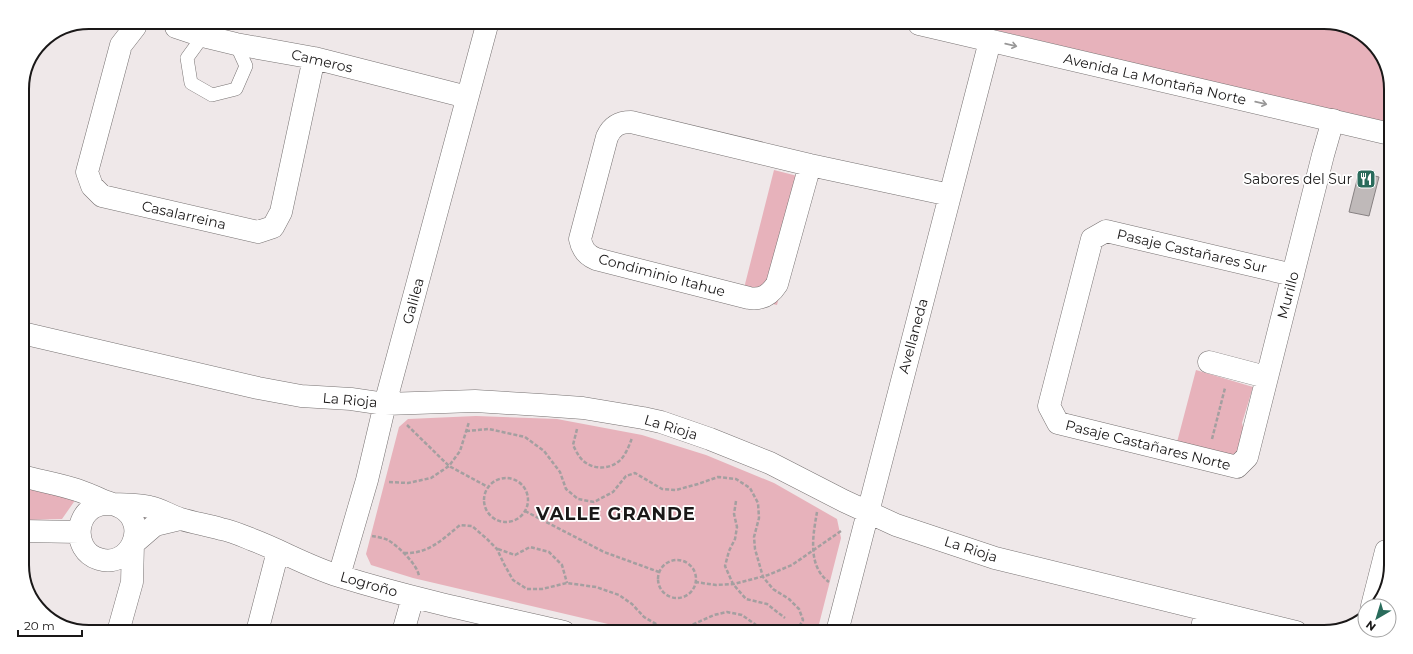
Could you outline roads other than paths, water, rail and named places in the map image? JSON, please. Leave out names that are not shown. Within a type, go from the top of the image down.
[{"type":"street","name":"Casalarreina","points":[[133,29],[121,45],[87,172],[92,186],[102,196],[258,232],[273,227],[281,212],[314,58]]},
{"type":"street","name":"Cameros","points":[[184,29],[203,36],[236,44],[314,58],[467,97]]},
{"type":"street","name":"Galilea","points":[[339,576],[367,480],[385,404],[486,29]]},
{"type":"street","name":"Avenida La Montaña Norte","points":[[940,29],[1384,133]]},
{"type":"street","name":"Avellaneda","points":[[839,625],[990,41]]},
{"type":"street","name":"Murillo","points":[[1237,467],[1247,457],[1266,377],[1333,120]]},
{"type":"street","name":"Condiminio Itahue","points":[[810,164],[777,284],[773,290],[761,298],[749,298],[596,259],[590,256],[581,245],[580,239],[607,137],[610,130],[623,122],[638,124],[950,195]]},
{"type":"street","name":"Pasaje Castañares Sur","points":[[1058,424],[1049,406],[1092,239],[1106,231],[1293,275]]},
{"type":"street","name":"La Rioja","points":[[29,335],[250,386],[301,396],[350,398],[385,404],[475,401],[583,408],[661,422],[710,439],[770,463],[896,525],[995,558],[1267,625]]},
{"type":"street","points":[[1209,362],[1266,377]]},
{"type":"street","name":"Pasaje Castañares Norte","points":[[1058,424],[1237,467]]},
{"type":"street","name":"Logroño","points":[[29,478],[75,489],[111,504],[122,508],[130,515],[135,525],[136,534],[133,544],[128,552],[121,557],[104,561],[89,554],[83,547],[80,539],[79,528],[83,518],[90,509],[100,505],[111,504],[151,507],[180,519],[223,529],[252,539],[309,565],[339,576],[413,597],[534,625]]},
{"type":"street","name":"Logroño","points":[[133,544],[155,526],[180,519]]},
{"type":"street","points":[[29,531],[79,532]]},
{"type":"street","points":[[120,625],[132,582],[133,544]]},
{"type":"street","points":[[259,625],[278,550]]},
{"type":"street","points":[[1374,598],[1384,559]]},
{"type":"street","points":[[405,625],[413,597]]},
{"type":"street","points":[[1203,625],[1206,610]]},
{"type":"lane","points":[[203,36],[187,58],[191,83],[212,96],[236,89],[246,66],[236,44]]},
{"type":"place","name":"Sabores del Sur","points":[[1366,179]]},
{"type":"district","name":"VALLE GRANDE","points":[[616,514]]}]
